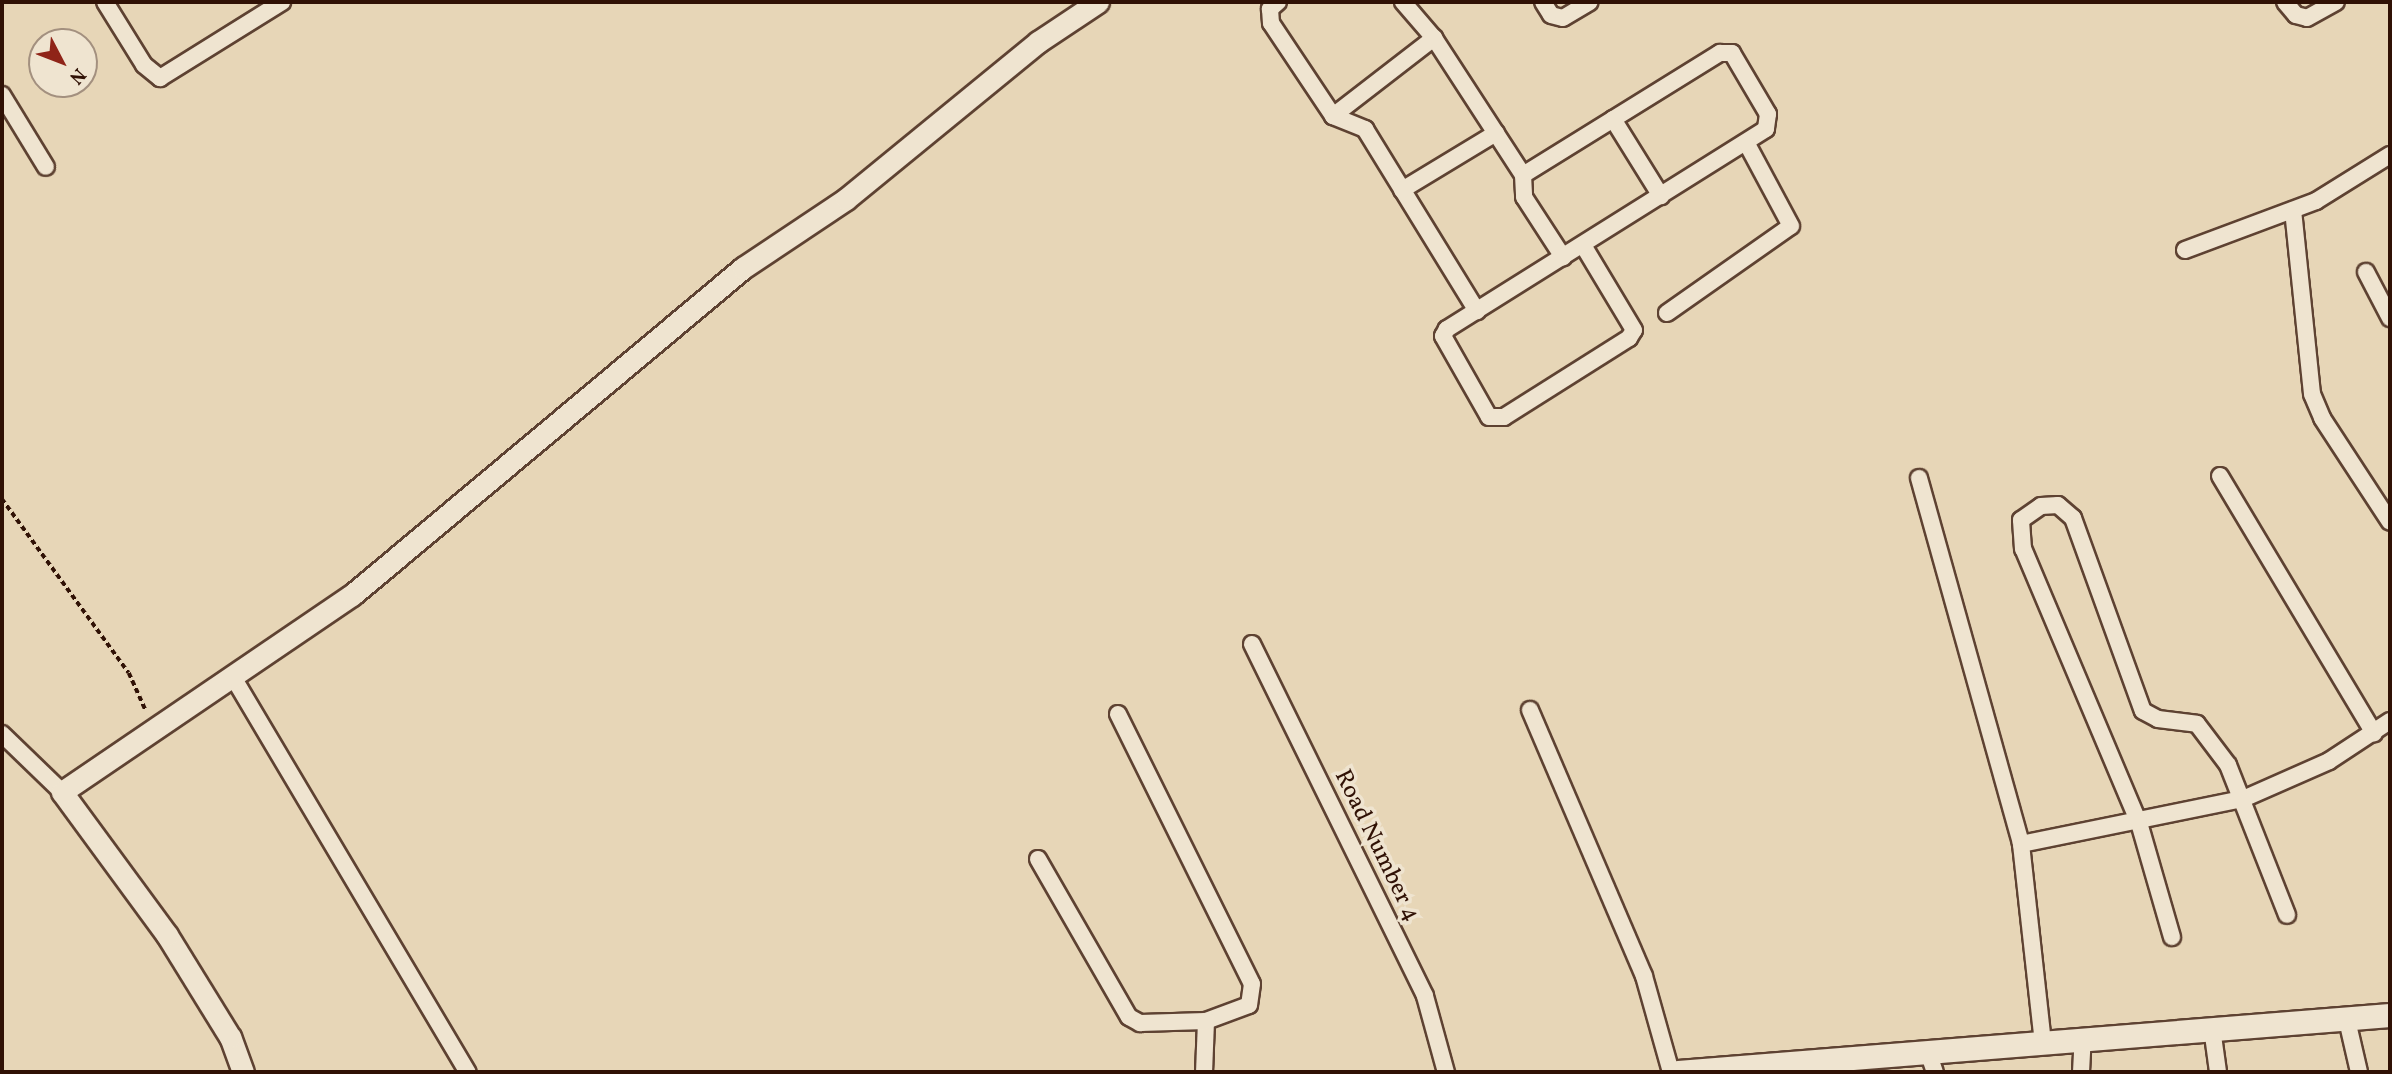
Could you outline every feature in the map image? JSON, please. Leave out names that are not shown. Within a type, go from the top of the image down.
[{"type":"main road","points":[[1678,1072],[1931,1062],[2083,1038],[2390,1015]]},
{"type":"street","points":[[105,2],[144,65],[160,78],[282,2]]},
{"type":"street","points":[[62,792],[352,595],[743,268],[846,199],[1038,43],[1098,2]]},
{"type":"street","points":[[1278,2],[1270,9],[1271,23],[1334,116],[1365,129],[1478,311]]},
{"type":"street","points":[[1543,2],[1551,15],[1563,18],[1590,2]]},
{"type":"street","points":[[2285,2],[2296,15],[2307,18],[2336,2]]},
{"type":"street","points":[[1407,3],[1434,38],[1523,175],[1524,197],[1563,257]]},
{"type":"street","points":[[1334,116],[1434,38]]},
{"type":"street","points":[[1523,175],[1727,51],[1770,122],[1746,142],[1447,329],[1443,343],[1489,417],[1497,419],[1629,338],[1634,330],[1583,245]]},
{"type":"street","points":[[2,95],[46,167]]},
{"type":"street","points":[[1613,119],[1661,195]]},
{"type":"street","points":[[1402,190],[1496,132]]},
{"type":"street","points":[[1667,313],[1791,226],[1746,142]]},
{"type":"street","points":[[2185,250],[2333,193],[2390,155]]},
{"type":"street","points":[[2293,210],[2312,394],[2322,418],[2390,522]]},
{"type":"street","points":[[2366,272],[2389,314]]},
{"type":"street","points":[[2220,476],[2374,733]]},
{"type":"street","points":[[1919,478],[2021,844],[2043,1043]]},
{"type":"street","points":[[2172,937],[2139,823],[2023,550],[2021,520],[2028,510],[2040,506],[2058,505],[2073,518],[2143,711],[2158,719],[2197,724],[2228,765],[2287,915]]},
{"type":"street","name":"Road Number 4","points":[[1252,644],[1425,996],[1446,1072]]},
{"type":"street","points":[[233,677],[461,1054],[468,1072]]},
{"type":"street","points":[[1530,710],[1644,976],[1671,1072]]},
{"type":"street","points":[[1038,859],[1129,1017],[1140,1023],[1206,1021],[1250,1005],[1252,984],[1118,714]]},
{"type":"street","points":[[2021,844],[2139,823],[2243,799],[2329,761],[2390,720]]},
{"type":"street","points":[[2,734],[62,792],[167,935],[230,1037],[243,1072]]},
{"type":"street","points":[[2347,1020],[2359,1072]]},
{"type":"street","points":[[1204,1072],[1206,1021]]},
{"type":"street","points":[[2212,1028],[2218,1072]]},
{"type":"street","points":[[2081,1072],[2083,1038]]},
{"type":"path","points":[[2,499],[129,673],[145,709],[150,734]]}]
